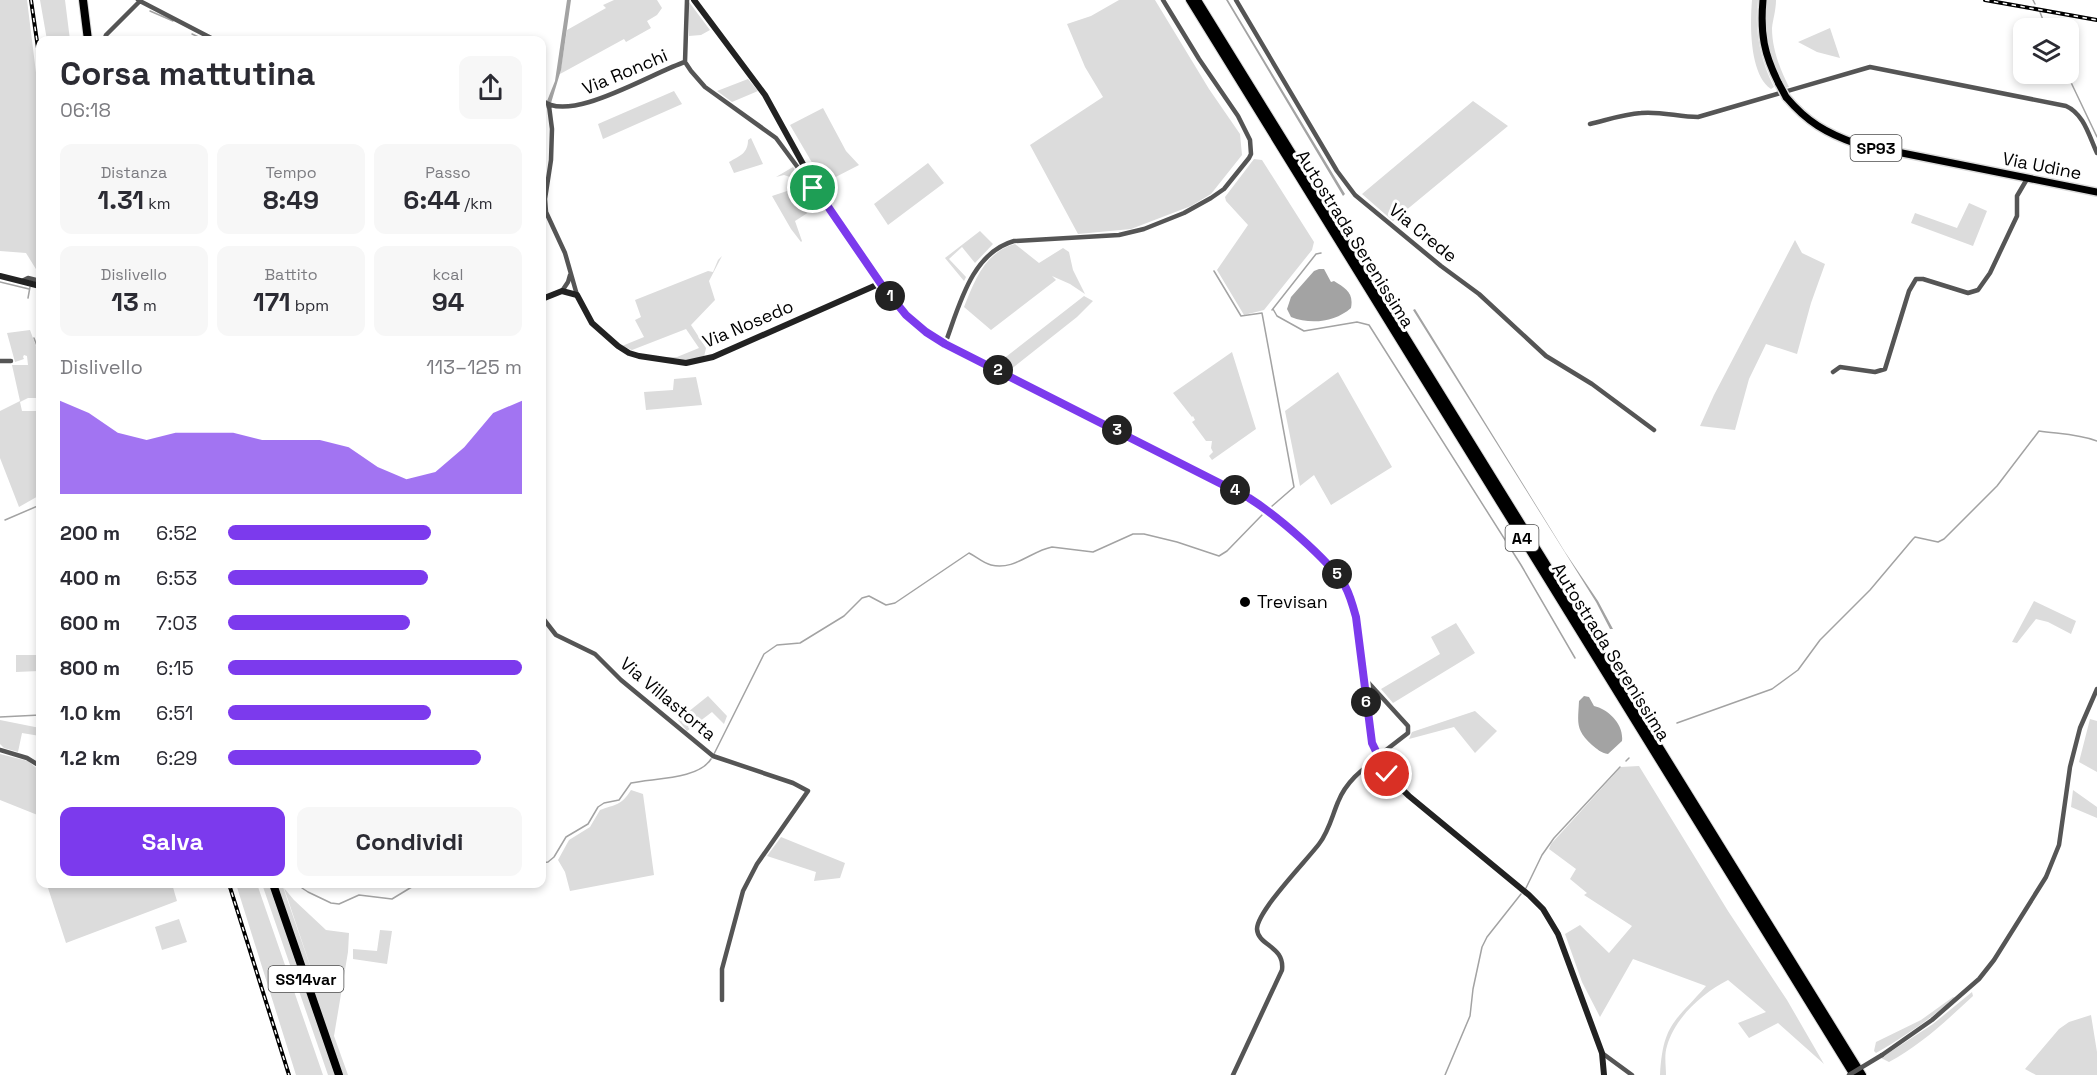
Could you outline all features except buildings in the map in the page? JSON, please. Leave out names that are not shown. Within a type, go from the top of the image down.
[{"type":"highway","points":[[83,0],[88,36]]},
{"type":"highway","name":"Autostrada Serenissima","points":[[1190,0],[1854,1075]]},
{"type":"highway","name":"Autostrada Serenissima","points":[[1197,0],[1862,1075]]},
{"type":"highway","name":"SS14var","points":[[274,888],[339,1075]]},
{"type":"main road","name":"Via Udine","points":[[1763,0],[1761,23],[1764,50],[1779,84],[1786,97],[1812,122],[1836,136],[1857,144],[2097,192]]},
{"type":"street","points":[[687,0],[685,62],[705,87],[776,138],[806,180],[820,195]]},
{"type":"street","points":[[694,0],[765,95],[820,195],[881,284],[906,315],[945,344],[1213,479],[1264,508],[1334,571],[1346,587],[1356,617],[1370,730],[1378,758],[1395,783],[1543,909],[1558,934],[1602,1053],[1604,1075]]},
{"type":"street","points":[[945,344],[972,278],[986,257],[996,248],[1014,242],[1130,234],[1155,225],[1201,205],[1224,189],[1251,154],[1250,140],[1238,116],[1199,59],[1163,0]]},
{"type":"street","name":"Via Crede","points":[[1236,0],[1337,171],[1355,195],[1441,267],[1486,299],[1546,356],[1592,384],[1654,430]]},
{"type":"street","points":[[106,36],[138,1],[207,36]]},
{"type":"street","name":"Via Ronchi","points":[[546,103],[574,107],[685,62]]},
{"type":"street","points":[[1590,124],[1642,113],[1698,117],[1870,67],[2066,106],[2079,115],[2097,153]]},
{"type":"street","name":"Via Nosedo","points":[[546,107],[552,129],[551,160],[546,192]]},
{"type":"street","points":[[1833,372],[1840,367],[1875,372],[1885,369],[1909,291],[1916,279],[1923,279],[1968,293],[1978,290],[1990,273],[2017,216],[2017,196],[2028,179]]},
{"type":"street","name":"Via Nosedo","points":[[546,212],[565,253],[577,295],[592,323],[618,346],[639,356],[686,363],[713,357],[881,284]]},
{"type":"street","points":[[546,297],[562,291],[570,275]]},
{"type":"street","points":[[0,276],[36,283]]},
{"type":"street","points":[[562,291],[577,295]]},
{"type":"street","points":[[0,361],[10,361]]},
{"type":"street","name":"Via Villastorta","points":[[546,622],[556,635],[595,654],[621,680],[710,754],[720,760],[793,783],[808,791],[757,864],[742,891],[722,969],[722,1000]]},
{"type":"street","points":[[1233,1075],[1282,970],[1283,962],[1280,954],[1259,935],[1259,923],[1276,894],[1321,842],[1341,794],[1348,784],[1365,767],[1408,733],[1408,726],[1364,680]]},
{"type":"street","points":[[1849,1075],[1932,1020],[1979,979],[1994,960],[2041,887],[2059,845],[2070,767],[2080,728],[2097,689]]},
{"type":"street","points":[[0,750],[27,758],[36,764]]},
{"type":"street","points":[[1602,1053],[1632,1075]]},
{"type":"shaded area","points":[[0,0],[27,0],[36,73],[36,269],[26,253],[0,251]]},
{"type":"shaded area","points":[[40,0],[65,0],[70,36],[46,36]]},
{"type":"shaded area","points":[[567,0],[571,0],[561,70],[551,103],[547,101],[555,81]]},
{"type":"shaded area","points":[[614,0],[657,0],[662,8],[657,15],[647,21],[651,28],[626,42],[624,39],[560,74],[567,30],[606,8],[603,5]]},
{"type":"shaded area","points":[[1119,0],[1155,0],[1209,89],[1240,134],[1242,155],[1211,194],[1191,206],[1131,229],[1078,234],[1030,145],[1103,97],[1085,67],[1067,24],[1091,16]]},
{"type":"shaded area","points":[[1226,0],[1345,194],[1343,196]]},
{"type":"shaded area","points":[[1752,0],[1758,0],[1758,33],[1765,66],[1774,87],[1771,89],[1758,72],[1755,60],[1751,34]]},
{"type":"shaded area","points":[[1766,0],[1776,0],[1772,36],[1777,59],[1789,87],[1785,88],[1770,56],[1765,24]]},
{"type":"shaded area","points":[[689,2],[710,30],[701,35],[689,36]]},
{"type":"shaded area","points":[[1830,28],[1840,58],[1817,52],[1798,42]]},
{"type":"shaded area","points":[[748,79],[758,91],[732,102],[717,91]]},
{"type":"shaded area","points":[[674,91],[682,104],[603,139],[598,124]]},
{"type":"shaded area","points":[[1473,101],[1508,126],[1393,221],[1362,194]]},
{"type":"shaded area","points":[[823,108],[846,151],[859,165],[824,183],[790,125]]},
{"type":"shaded area","points":[[751,138],[763,164],[734,173],[729,162],[743,154]]},
{"type":"shaded area","points":[[1254,159],[1262,160],[1314,242],[1312,250],[1264,310],[1244,315],[1217,270],[1248,225],[1225,197]]},
{"type":"shaded area","points":[[928,163],[944,183],[888,225],[874,204]]},
{"type":"shaded area","points":[[793,167],[820,205],[795,221],[801,242],[772,196],[793,187],[790,177],[784,175],[776,177]]},
{"type":"shaded area","points":[[1969,203],[1987,211],[1973,246],[1911,223],[1915,213],[1957,228]]},
{"type":"shaded area","points":[[980,231],[993,244],[975,263],[962,247],[949,259],[966,277],[964,281],[945,258]]},
{"type":"shaded area","points":[[1795,240],[1802,253],[1825,264],[1797,354],[1766,344],[1749,379],[1735,430],[1700,426],[1714,395]]},
{"type":"shaded area","points":[[1015,244],[1039,263],[1063,248],[1069,252],[1073,270],[1085,294],[1052,276],[1056,280],[991,330],[964,307],[982,268],[996,253]]},
{"type":"shaded area","points":[[722,256],[709,281],[715,300],[691,325],[706,348],[704,357],[688,362],[662,357],[677,357],[699,348],[686,329],[632,350],[622,346],[644,337],[635,320],[641,317],[635,300],[708,271],[713,272]]},
{"type":"shaded area","points":[[1324,269],[1331,282],[1334,281],[1348,291],[1352,303],[1351,308],[1345,313],[1322,321],[1307,321],[1291,317],[1287,309],[1291,297],[1314,271]]},
{"type":"shaded area","points":[[1084,296],[1093,301],[1077,317],[1010,370],[998,363]]},
{"type":"shaded area","points":[[1415,309],[1565,552],[1598,601],[1613,629],[1610,629],[1596,602],[1413,310]]},
{"type":"shaded area","points":[[30,330],[36,346],[36,398],[28,398],[20,402],[22,411],[36,411],[36,497],[19,507],[0,458],[0,411],[20,401],[12,365],[28,365],[27,356],[24,355],[24,359],[15,362],[7,333]]},
{"type":"shaded area","points":[[1232,352],[1256,429],[1212,460],[1209,456],[1213,452],[1212,441],[1206,441],[1192,422],[1195,420],[1193,416],[1173,393]]},
{"type":"shaded area","points":[[1338,372],[1392,467],[1331,505],[1314,475],[1300,486],[1285,411]]},
{"type":"shaded area","points":[[696,377],[702,405],[646,410],[644,392],[673,390],[674,379]]},
{"type":"shaded area","points":[[2034,601],[2076,621],[2071,634],[2048,622],[2036,619],[2017,643],[2012,642]]},
{"type":"shaded area","points":[[1456,623],[1475,653],[1393,703],[1381,689],[1440,654],[1431,637]]},
{"type":"shaded area","points":[[16,655],[36,655],[36,671],[16,672]]},
{"type":"shaded area","points":[[708,696],[727,716],[724,724],[712,712],[687,731],[678,720]]},
{"type":"shaded area","points":[[1584,696],[1589,697],[1594,706],[1605,710],[1618,723],[1622,741],[1608,754],[1592,745],[1580,730],[1579,701]]},
{"type":"shaded area","points":[[1475,711],[1497,731],[1475,753],[1454,727],[1409,739],[1412,732]]},
{"type":"shaded area","points":[[2090,719],[2097,721],[2097,772],[2079,762]]},
{"type":"shaded area","points":[[0,720],[36,727],[36,735],[22,733],[18,752],[4,748],[0,744]]},
{"type":"shaded area","points":[[0,754],[28,761],[36,768],[36,814],[0,800]]},
{"type":"shaded area","points":[[1639,766],[1728,911],[1787,1000],[1824,1064],[1778,1023],[1749,1038],[1738,1023],[1766,1012],[1728,980],[1699,999],[1683,1016],[1667,1046],[1666,1075],[1660,1075],[1664,1044],[1672,1024],[1706,986],[1633,959],[1600,1017],[1582,982],[1565,934],[1580,925],[1609,953],[1632,926],[1584,895],[1587,893],[1570,879],[1576,869],[1549,849],[1621,767]]},
{"type":"shaded area","points":[[631,790],[643,794],[654,875],[570,891],[565,872],[558,860],[569,840],[590,827],[600,810],[621,802]]},
{"type":"shaded area","points":[[2073,790],[2097,807],[2097,818],[2071,807]]},
{"type":"shaded area","points":[[781,837],[845,863],[840,878],[814,881],[816,872],[767,856]]},
{"type":"shaded area","points":[[48,888],[173,888],[177,901],[66,943]]},
{"type":"shaded area","points":[[237,888],[258,888],[323,1075],[296,1075]]},
{"type":"shaded area","points":[[263,888],[271,888],[335,1075],[328,1075]]},
{"type":"shaded area","points":[[277,888],[283,888],[320,995],[284,888],[326,930],[349,933],[334,1036],[348,1075],[342,1075]]},
{"type":"shaded area","points":[[179,919],[187,942],[162,950],[155,927]]},
{"type":"shaded area","points":[[380,930],[392,931],[387,964],[353,959],[353,949],[377,951]]},
{"type":"shaded area","points":[[1972,992],[1973,996],[1912,1048],[1889,1062],[1881,1058],[1933,1024]]},
{"type":"shaded area","points":[[1953,997],[1955,998],[1897,1041],[1876,1053],[1874,1051],[1876,1042],[1921,1020]]},
{"type":"shaded area","points":[[2091,1015],[2097,1052],[2097,1075],[2036,1075],[2025,1069],[2059,1029],[2069,1022]]},
{"type":"waterway","points":[[2033,0],[2035,4]]},
{"type":"waterway","points":[[150,11],[173,21]]},
{"type":"waterway","points":[[2040,12],[2042,18]]},
{"type":"waterway","points":[[192,34],[196,36]]},
{"type":"waterway","points":[[2072,84],[2097,137]]},
{"type":"waterway","points":[[546,107],[550,98]]},
{"type":"waterway","points":[[1272,310],[1316,254],[1321,253]]},
{"type":"waterway","points":[[1214,271],[1241,316],[1262,313],[1294,487],[1271,507]]},
{"type":"waterway","points":[[0,282],[29,289]]},
{"type":"waterway","points":[[28,298],[30,287]]},
{"type":"waterway","points":[[1273,309],[1277,316],[1304,331],[1357,322],[1369,325],[1521,565],[1575,658]]},
{"type":"waterway","points":[[34,338],[36,343]]},
{"type":"waterway","points":[[1677,723],[1772,689],[1798,670],[1820,640],[1870,590],[1915,537],[1938,542],[1944,539],[1997,486],[2039,431],[2097,441]]},
{"type":"waterway","points":[[5,520],[36,507]]},
{"type":"waterway","points":[[714,754],[764,654],[777,645],[800,643],[844,616],[862,598],[869,596],[886,605],[895,603],[969,553],[988,564],[999,566],[1015,563],[1052,547],[1093,552],[1133,534],[1144,534],[1219,556],[1227,551],[1262,515]]},
{"type":"waterway","points":[[0,717],[36,715]]},
{"type":"waterway","points":[[1626,761],[1629,758]]},
{"type":"waterway","points":[[546,862],[554,857],[566,837],[588,824],[598,807],[604,803],[619,800],[631,783],[686,775],[705,766],[711,759]]},
{"type":"waterway","points":[[1526,888],[1542,855],[1554,838],[1620,767]]},
{"type":"waterway","points":[[302,888],[331,903],[339,904],[359,895],[392,899],[410,888]]},
{"type":"waterway","points":[[1445,1075],[1470,1016],[1482,947],[1487,937],[1521,894]]},
{"type":"railway","points":[[31,0],[36,36]]},
{"type":"railway","points":[[1985,0],[2097,20]]},
{"type":"railway","points":[[230,888],[289,1075]]},
{"type":"place","name":"Trevisan","points":[[1245,602]]},
{"type":"route","points":[[813,188],[881,284],[915,324],[945,344],[1249,498],[1269,512],[1334,571],[1346,587],[1356,617],[1372,743],[1387,774]]}]
